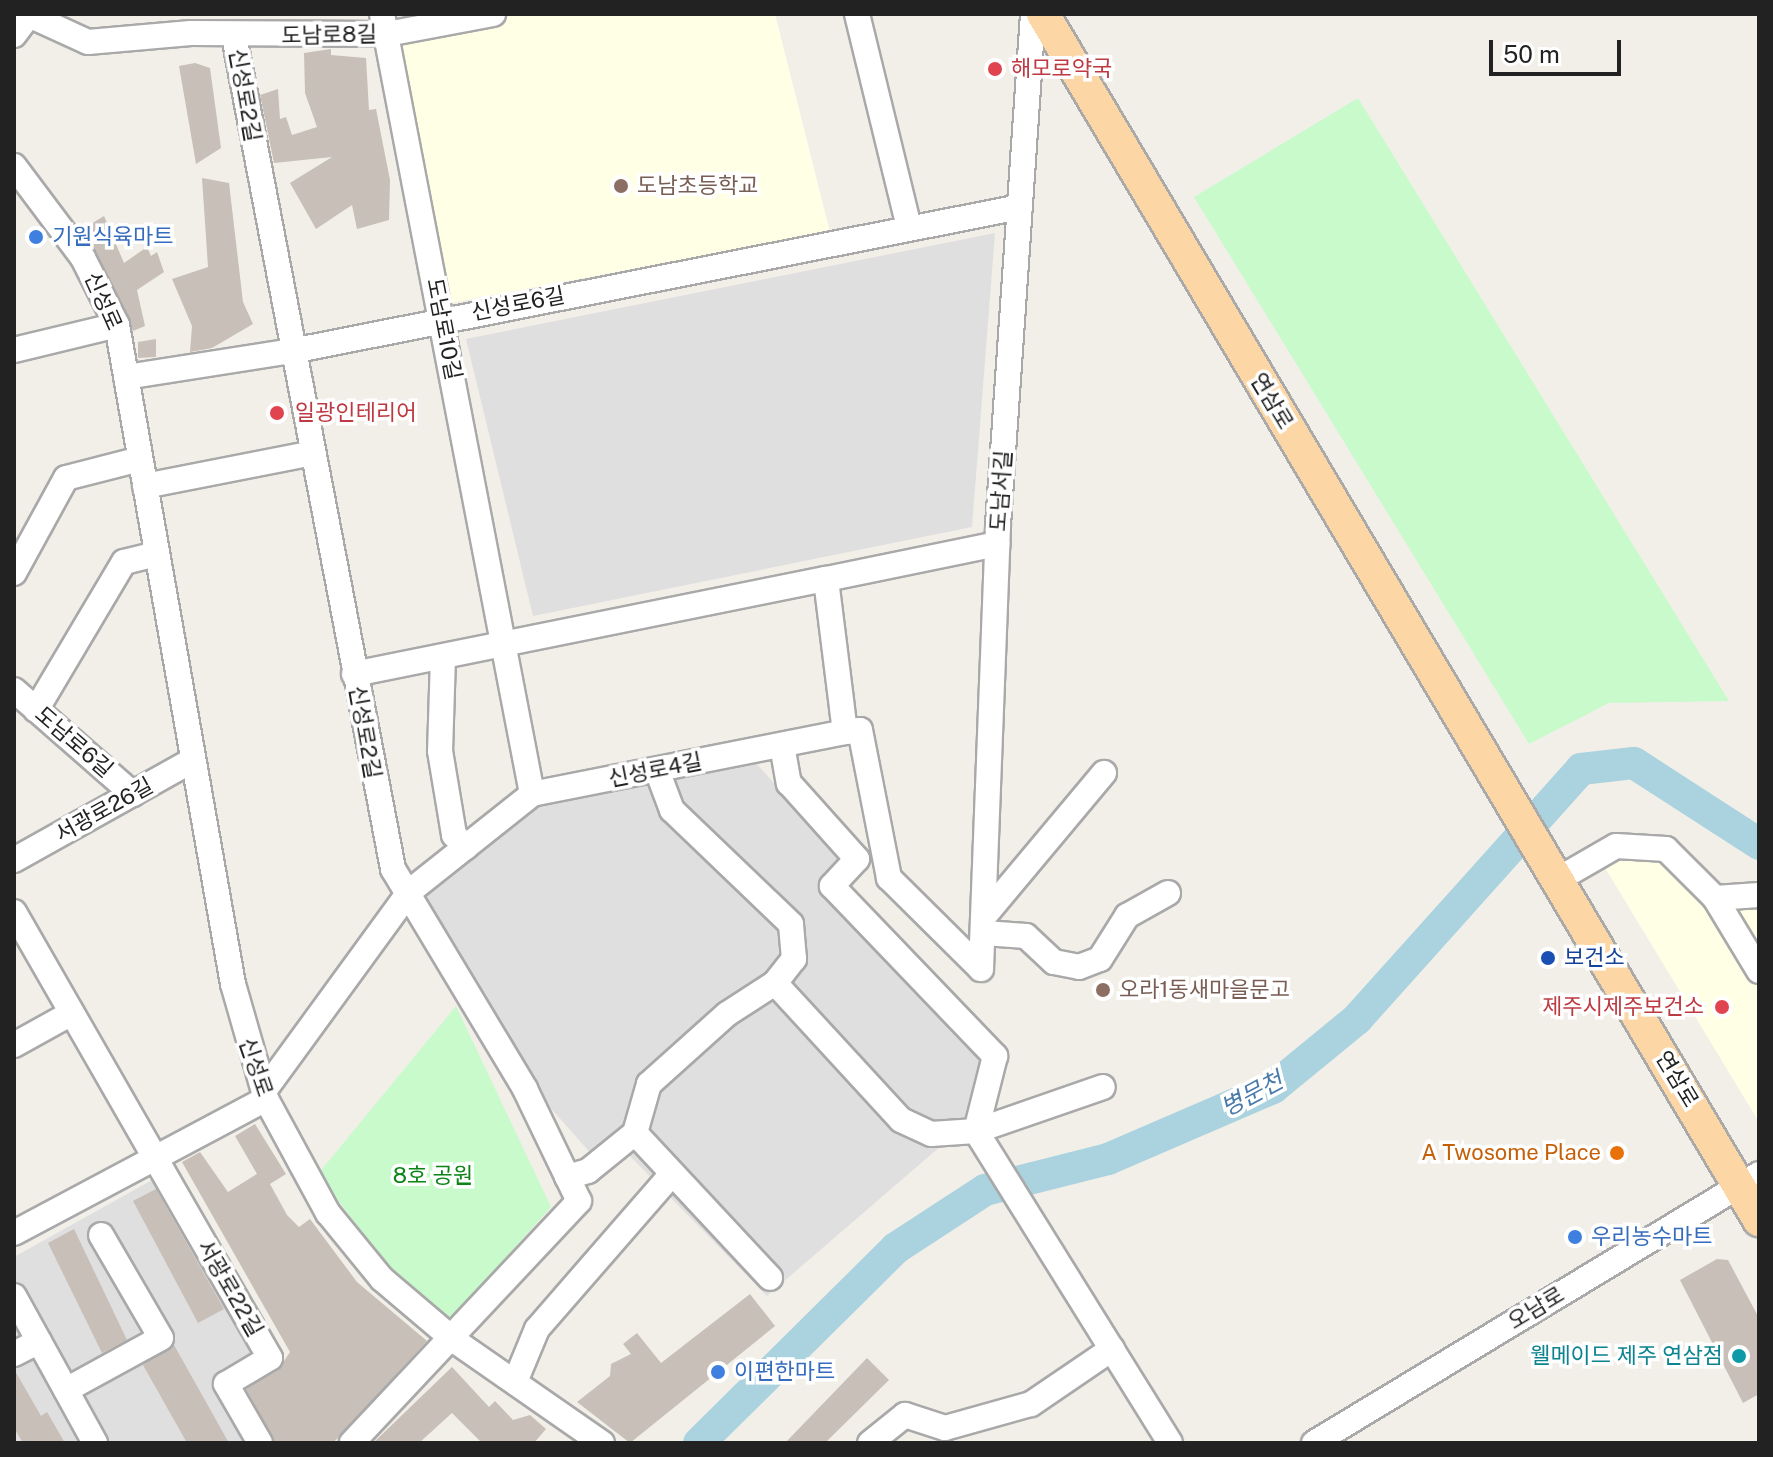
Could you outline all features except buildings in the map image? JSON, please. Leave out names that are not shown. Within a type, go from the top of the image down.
[{"type":"main road","name":"연삼로","points":[[1043,14],[1550,868],[1748,1180],[1759,1220]]},
{"type":"street","points":[[14,35],[29,14]]},
{"type":"street","name":"도남로8길","points":[[29,14],[88,42],[163,35],[234,36],[493,14]]},
{"type":"street","points":[[163,35],[179,14]]},
{"type":"street","points":[[857,14],[909,228]]},
{"type":"street","name":"도남서길","points":[[845,732],[860,730],[889,878],[981,969],[997,544],[1033,14]]},
{"type":"street","name":"도남로10길","points":[[385,24],[532,794]]},
{"type":"street","name":"신성로2길","points":[[234,36],[384,835],[409,892],[525,1089],[579,1201],[455,1341]]},
{"type":"street","name":"신성로","points":[[14,166],[83,258],[117,325],[241,1025],[266,1093],[328,1213],[382,1279],[455,1341],[602,1443]]},
{"type":"street","name":"신성로6길","points":[[126,377],[292,351],[1020,207]]},
{"type":"street","points":[[14,350],[117,325]]},
{"type":"street","points":[[145,486],[313,453]]},
{"type":"street","points":[[14,573],[66,478],[140,459]]},
{"type":"street","points":[[354,674],[997,544]]},
{"type":"street","points":[[36,710],[124,562],[157,554]]},
{"type":"street","points":[[826,579],[845,732]]},
{"type":"street","points":[[443,657],[440,751],[454,835],[466,847]]},
{"type":"street","name":"도남로6길","points":[[14,690],[133,794]]},
{"type":"street","name":"신성로4길","points":[[266,1093],[409,892],[532,794],[845,732]]},
{"type":"street","points":[[782,745],[789,783],[857,859],[832,886],[995,1056],[976,1131],[1170,1443]]},
{"type":"street","name":"서광로26길","points":[[14,860],[193,760]]},
{"type":"street","points":[[567,1177],[588,1171],[635,1133],[649,1084],[727,1014],[775,983],[794,959],[791,924],[672,810],[657,770]]},
{"type":"street","points":[[1104,773],[985,923],[1026,936],[1054,962],[1079,967],[1100,959],[1127,916],[1168,893]]},
{"type":"street","points":[[1550,868],[1616,846],[1642,842],[1666,849],[1715,898],[1759,971]]},
{"type":"street","points":[[1715,898],[1759,895]]},
{"type":"street","name":"서광로22길","points":[[14,912],[270,1358],[226,1384],[260,1443]]},
{"type":"street","points":[[775,983],[901,1120],[931,1134],[976,1131],[1103,1087]]},
{"type":"street","points":[[14,1045],[72,1013]]},
{"type":"street","points":[[14,1233],[266,1093]]},
{"type":"street","points":[[635,1133],[770,1278]]},
{"type":"street","points":[[515,1382],[537,1329],[671,1175]]},
{"type":"street","name":"오남로","points":[[1314,1443],[1748,1180]]},
{"type":"street","points":[[66,1390],[161,1338],[101,1235]]},
{"type":"street","points":[[14,1296],[95,1443]]},
{"type":"street","points":[[14,1354],[39,1341]]},
{"type":"street","points":[[352,1443],[455,1341]]},
{"type":"street","points":[[870,1443],[905,1415],[945,1428],[1031,1404],[1112,1349]]},
{"type":"shaded area","name":"도남초등학교","points":[[521,14],[775,14],[830,232],[445,304],[400,38]]},
{"type":"shaded area","points":[[995,233],[972,527],[533,616],[466,339]]},
{"type":"shaded area","points":[[747,753],[842,859],[819,886],[984,1059],[971,1120],[767,1296],[625,1151],[602,1166],[509,1061],[416,887],[532,794]]},
{"type":"shaded area","name":"제주시제주보건소","points":[[1627,834],[1678,844],[1721,884],[1759,892],[1759,1122],[1590,843]]},
{"type":"shaded area","points":[[161,1175],[262,1356],[212,1383],[244,1443],[14,1443],[14,1257]]},
{"type":"green space","points":[[1358,98],[1729,701],[1609,703],[1529,744],[1194,197]]},
{"type":"green space","name":"8호 공원","points":[[456,1006],[551,1207],[450,1320],[382,1259],[318,1174]]},
{"type":"waterway","name":"병문천","points":[[699,1443],[896,1248],[985,1190],[1108,1159],[1273,1088],[1357,1019],[1581,769],[1634,763],[1759,844]]},
{"type":"place","name":"해모로약국","points":[[995,69]]},
{"type":"place","name":"도남초등학교","points":[[621,186]]},
{"type":"place","name":"기원식육마트","points":[[36,237]]},
{"type":"place","name":"일광인테리어","points":[[277,413]]},
{"type":"place","name":"보건소","points":[[1548,958]]},
{"type":"place","name":"오라1동새마을문고","points":[[1103,990]]},
{"type":"place","name":"제주시제주보건소","points":[[1722,1007]]},
{"type":"place","name":"A Twosome Place","points":[[1617,1153]]},
{"type":"place","name":"우리농수마트","points":[[1575,1237]]},
{"type":"place","name":"웰메이드 제주 연삼점","points":[[1739,1356]]},
{"type":"place","name":"이편한마트","points":[[718,1372]]}]
